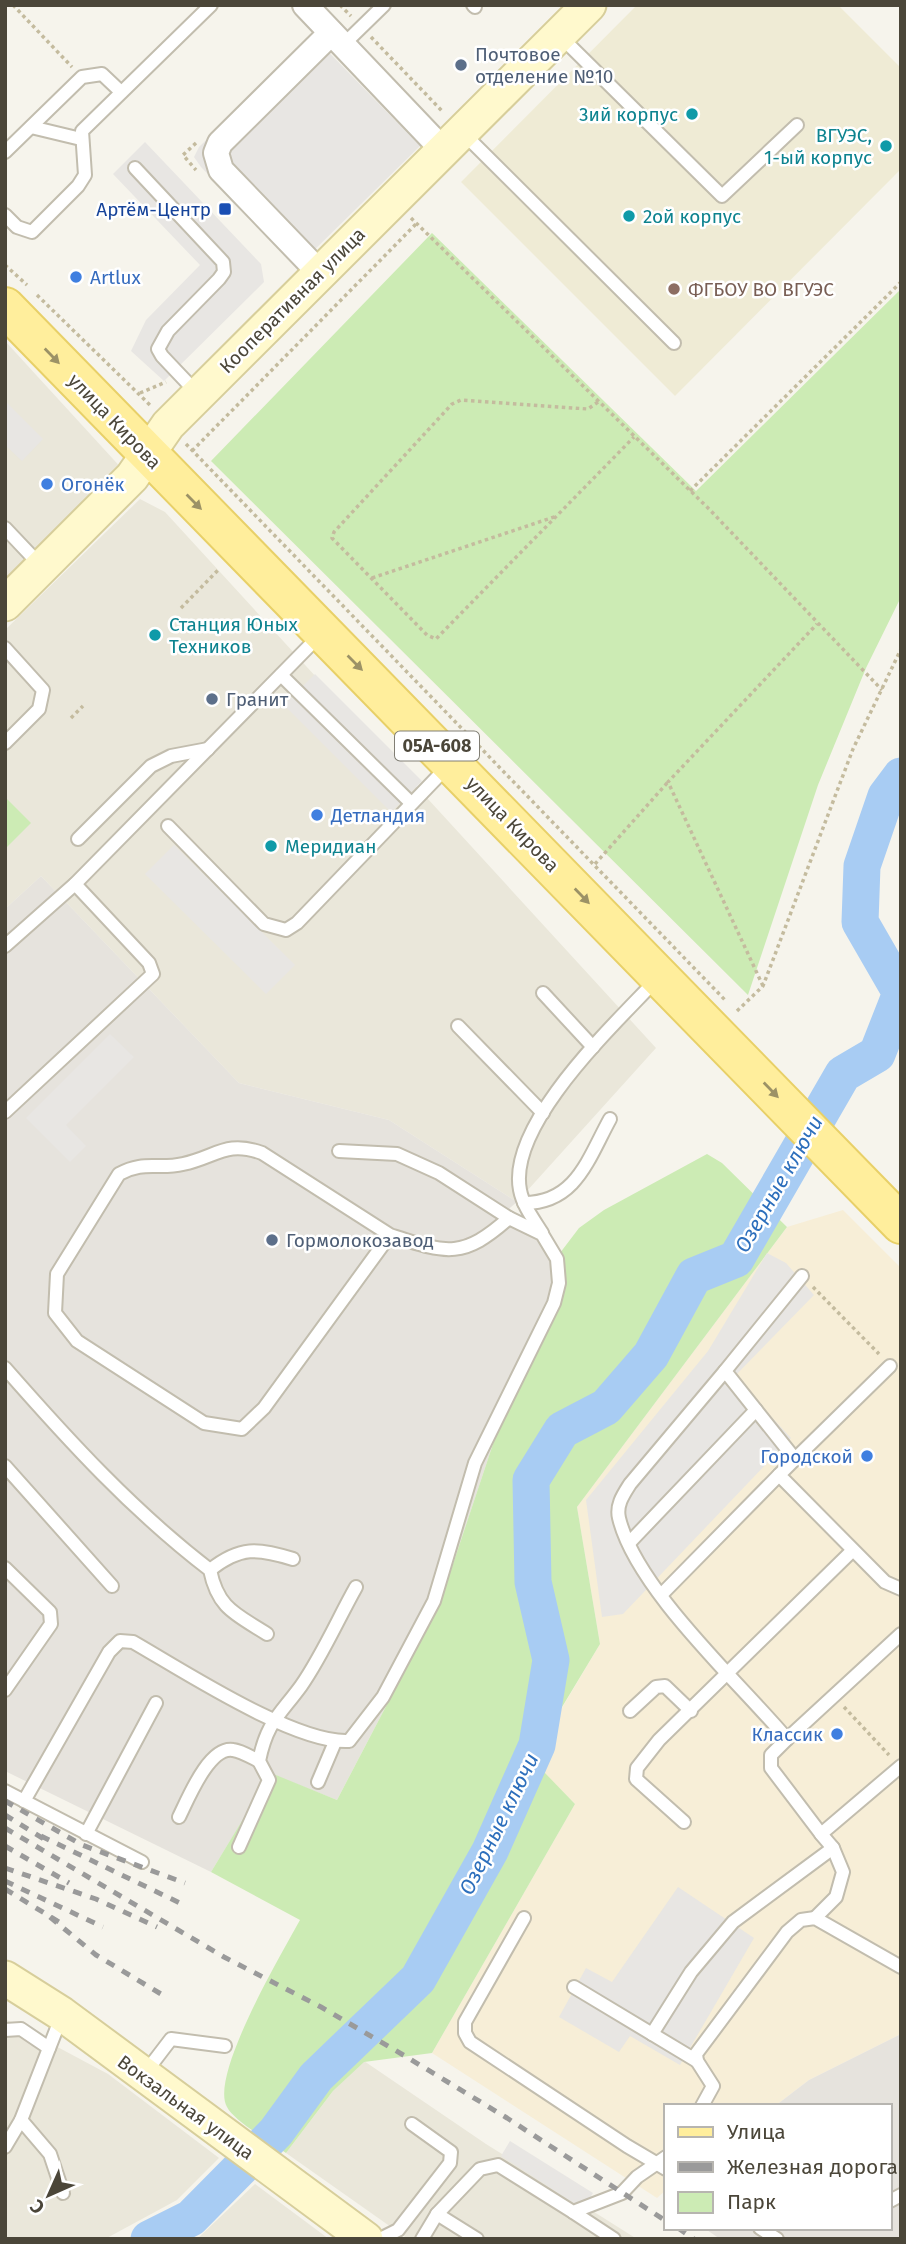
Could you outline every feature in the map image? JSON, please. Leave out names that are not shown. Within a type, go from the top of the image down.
[{"type":"main road","name":"Кооперативная улица","points":[[5,604],[132,477],[157,439],[198,394],[392,201],[451,133],[589,5]]},
{"type":"main road","name":"улица Кирова","points":[[5,307],[157,439],[323,632],[453,761],[901,1224]]},
{"type":"main road","name":"Вокзальная улица","points":[[5,1978],[62,2014],[366,2239]]},
{"type":"street","points":[[304,5],[337,39],[451,133]]},
{"type":"street","points":[[320,273],[221,170],[216,153],[220,143],[337,39]]},
{"type":"lane","points":[[5,215],[17,227],[32,232],[69,195],[85,175],[82,131],[211,5]]},
{"type":"lane","points":[[337,39],[362,27],[384,5]]},
{"type":"lane","points":[[559,34],[722,196],[797,125]]},
{"type":"lane","points":[[5,152],[82,77],[102,74],[121,92]]},
{"type":"lane","points":[[31,127],[81,139]]},
{"type":"lane","points":[[451,133],[674,343]]},
{"type":"lane","points":[[135,168],[223,262],[224,272],[219,279],[168,331],[158,349],[198,394]]},
{"type":"lane","points":[[5,528],[42,567]]},
{"type":"lane","points":[[5,946],[75,884],[323,632]]},
{"type":"lane","points":[[5,648],[43,690],[39,709],[5,743]]},
{"type":"lane","points":[[281,675],[411,803]]},
{"type":"lane","points":[[78,839],[151,766],[171,756],[208,749]]},
{"type":"lane","points":[[168,826],[264,924],[281,931],[297,922],[453,761]]},
{"type":"lane","points":[[5,1112],[153,974],[149,963],[75,884]]},
{"type":"lane","points":[[24,1801],[109,1652],[120,1641],[133,1642],[244,1706],[273,1719],[335,1742],[349,1741],[358,1733],[383,1697],[434,1601],[475,1463],[554,1303],[559,1283],[557,1259],[524,1203],[519,1172],[526,1148],[543,1113],[569,1072],[660,977]]},
{"type":"lane","points":[[543,993],[593,1047]]},
{"type":"lane","points":[[458,1026],[543,1113]]},
{"type":"lane","points":[[524,1203],[545,1203],[570,1187],[610,1119]]},
{"type":"lane","points":[[390,1235],[264,1408],[242,1429],[204,1423],[78,1341],[55,1313],[57,1274],[119,1174],[135,1165],[185,1164],[228,1147],[244,1147],[262,1153],[390,1235],[433,1249],[453,1251],[472,1246],[509,1218]]},
{"type":"lane","points":[[339,1151],[397,1154],[439,1173],[509,1218],[542,1234]]},
{"type":"lane","points":[[787,1739],[660,1595],[629,1543],[619,1516],[620,1500],[630,1484],[802,1276]]},
{"type":"lane","points":[[660,1595],[890,1366]]},
{"type":"lane","points":[[5,1368],[76,1447],[156,1528],[210,1570],[214,1591],[225,1607],[267,1634]]},
{"type":"lane","points":[[724,1371],[795,1459]]},
{"type":"lane","points":[[629,1543],[756,1410]]},
{"type":"lane","points":[[5,1466],[112,1586]]},
{"type":"lane","points":[[779,1475],[885,1582],[901,1589]]},
{"type":"lane","points":[[210,1570],[227,1556],[246,1551],[266,1551],[293,1559]]},
{"type":"lane","points":[[684,1822],[636,1779],[637,1768],[659,1740],[691,1712],[852,1551]]},
{"type":"lane","points":[[5,1690],[51,1624],[50,1612],[7,1574]]},
{"type":"lane","points":[[239,1847],[269,1780],[259,1760],[264,1738],[273,1719],[301,1685],[356,1587]]},
{"type":"lane","points":[[703,2104],[713,2087],[697,2061],[696,2054],[787,1932],[802,1920],[815,1918],[828,1907],[841,1883],[843,1872],[833,1848],[771,1768],[771,1755],[901,1634]]},
{"type":"lane","points":[[631,1712],[656,1687],[665,1686],[691,1712]]},
{"type":"lane","points":[[86,1834],[156,1703]]},
{"type":"lane","points":[[318,1782],[335,1742]]},
{"type":"lane","points":[[179,1817],[202,1773],[217,1753],[231,1749],[259,1760]]},
{"type":"lane","points":[[821,1833],[900,1766]]},
{"type":"lane","points":[[5,1791],[142,1862]]},
{"type":"lane","points":[[652,2034],[691,1972],[733,1922],[833,1848]]},
{"type":"lane","points":[[815,1918],[901,1967]]},
{"type":"lane","points":[[524,1919],[465,2022],[465,2033],[478,2050],[663,2163]]},
{"type":"lane","points":[[574,1987],[697,2061]]},
{"type":"lane","points":[[5,2147],[21,2120],[62,2014]]},
{"type":"lane","points":[[5,2030],[21,2029],[49,2048]]},
{"type":"lane","points":[[143,2076],[172,2039],[225,2046]]},
{"type":"lane","points":[[21,2120],[50,2154],[62,2193]]},
{"type":"lane","points":[[380,2239],[398,2230],[450,2163],[451,2152],[412,2124]]},
{"type":"lane","points":[[573,2213],[622,2193],[637,2177],[663,2163]]},
{"type":"lane","points":[[422,2239],[437,2214],[480,2169],[498,2165],[614,2239]]},
{"type":"lane","points":[[437,2214],[477,2239]]},
{"type":"path","points":[[13,5],[82,77]]},
{"type":"path","points":[[341,5],[451,133]]},
{"type":"path","points":[[392,201],[690,491],[882,690]]},
{"type":"path","points":[[192,451],[417,223]]},
{"type":"path","points":[[5,265],[140,393],[157,439],[192,451],[738,1013],[763,986],[853,749],[901,649]]},
{"type":"path","points":[[690,491],[901,282]]},
{"type":"path","points":[[598,402],[588,409],[461,400],[452,404],[334,532],[334,542],[427,635],[436,639],[634,437]]},
{"type":"path","points":[[372,578],[559,515]]},
{"type":"path","points":[[181,608],[221,567]]},
{"type":"path","points":[[595,864],[817,624]]},
{"type":"path","points":[[71,718],[83,706]]},
{"type":"path","points":[[668,782],[763,986]]},
{"type":"path","points":[[802,1276],[890,1366]]},
{"type":"path","points":[[835,1697],[900,1766]]},
{"type":"shaded area","name":"ФГБОУ ВО ВГУЭС","points":[[637,5],[838,5],[901,68],[901,169],[675,396],[461,182]]},
{"type":"shaded area","points":[[313,36],[420,146],[297,267],[194,157],[199,147]]},
{"type":"shaded area","points":[[145,142],[261,264],[264,282],[164,381],[131,351],[146,320],[200,265],[113,174]]},
{"type":"shaded area","points":[[5,341],[124,471],[5,585]]},
{"type":"shaded area","points":[[5,401],[43,439],[22,461],[5,445]]},
{"type":"shaded area","points":[[140,499],[165,512],[656,1048],[517,1202],[389,1120],[239,1083],[41,876],[5,909],[5,630]]},
{"type":"shaded area","points":[[315,674],[422,781],[391,812],[284,705]]},
{"type":"shaded area","points":[[174,845],[295,965],[266,994],[145,874]]},
{"type":"shaded area","points":[[41,876],[239,1083],[389,1120],[517,1202],[504,1213],[560,1253],[564,1282],[502,1417],[440,1603],[337,1800],[271,1774],[211,1872],[5,1771],[5,909]]},
{"type":"shaded area","points":[[110,1034],[134,1057],[66,1125],[86,1146],[70,1162],[26,1118]]},
{"type":"shaded area","points":[[843,1210],[901,1268],[901,2034],[809,2080],[778,2104],[664,2104],[664,2192],[657,2198],[432,2053],[575,1804],[545,1774],[553,1723],[600,1644],[577,1507],[787,1227]]},
{"type":"shaded area","points":[[767,1253],[786,1263],[814,1295],[734,1377],[791,1438],[623,1614],[602,1617],[586,1500],[708,1351]]},
{"type":"shaded area","points":[[678,1887],[754,1938],[680,2065],[630,2036],[619,2052],[559,2017],[586,1968],[612,1982]]},
{"type":"shaded area","points":[[5,2019],[108,2074],[219,2158],[177,2200],[105,2239],[5,2239]]},
{"type":"shaded area","points":[[901,2034],[901,2239],[720,2239],[707,2230],[892,2230],[892,2104],[778,2104],[809,2080]]},
{"type":"shaded area","points":[[364,2061],[486,2144],[637,2239],[408,2239],[286,2153],[333,2091]]},
{"type":"shaded area","points":[[510,2141],[593,2193],[583,2209],[501,2156]]},
{"type":"shaded area","points":[[255,2184],[329,2239],[197,2239]]},
{"type":"green space","points":[[432,233],[696,491],[901,289],[901,597],[866,668],[818,785],[748,995],[211,461]]},
{"type":"green space","points":[[5,797],[31,823],[5,849]]},
{"type":"green space","points":[[707,1154],[722,1163],[787,1227],[577,1507],[600,1644],[553,1722],[545,1773],[575,1804],[432,2053],[364,2062],[333,2091],[286,2153],[231,2113],[224,2091],[237,2043],[264,1985],[300,1920],[211,1872],[271,1773],[337,1800],[440,1603],[502,1417],[553,1314],[560,1253],[579,1228],[604,1210]]},
{"type":"waterway","name":"Озерные ключи","points":[[149,2239],[191,2218],[276,2132],[316,2077],[418,1979],[490,1851],[537,1745],[551,1660],[533,1582],[531,1480],[562,1430],[606,1407],[651,1355],[694,1276],[736,1259],[843,1074],[877,1054],[901,993],[860,922],[862,866],[886,796],[901,776]]},
{"type":"railway","points":[[5,1801],[82,1845],[185,1883]]},
{"type":"railway","points":[[5,1815],[47,1841]]},
{"type":"railway","points":[[5,1828],[224,1957],[321,2007],[405,2056],[664,2220]]},
{"type":"railway","points":[[41,1836],[186,1906]]},
{"type":"railway","points":[[5,1846],[69,1883]]},
{"type":"railway","points":[[5,1868],[96,1899],[157,1927]]},
{"type":"railway","points":[[5,1881],[103,1927]]},
{"type":"railway","points":[[5,1889],[59,1922]]},
{"type":"railway","points":[[50,1917],[96,1955],[166,1997]]},
{"type":"railway","points":[[681,2230],[694,2239]]},
{"type":"place","name":"Почтовое отделение №10","points":[[461,65]]},
{"type":"place","name":"3ий корпус","points":[[692,114]]},
{"type":"place","name":"ВГУЭС, 1-ый корпус","points":[[886,146]]},
{"type":"place","name":"Артём-Центр","points":[[225,209]]},
{"type":"place","name":"2ой корпус","points":[[629,216]]},
{"type":"place","name":"Artlux","points":[[76,277]]},
{"type":"place","name":"ФГБОУ ВО ВГУЭС","points":[[674,289]]},
{"type":"place","name":"Огонёк","points":[[47,484]]},
{"type":"place","name":"Станция Юных Техников","points":[[155,635]]},
{"type":"place","name":"Гранит","points":[[212,699]]},
{"type":"place","name":"Детландия","points":[[317,815]]},
{"type":"place","name":"Меридиан","points":[[271,846]]},
{"type":"place","name":"Гормолокозавод","points":[[272,1240]]},
{"type":"place","name":"Городской","points":[[867,1456]]},
{"type":"place","name":"Классик","points":[[837,1734]]}]
